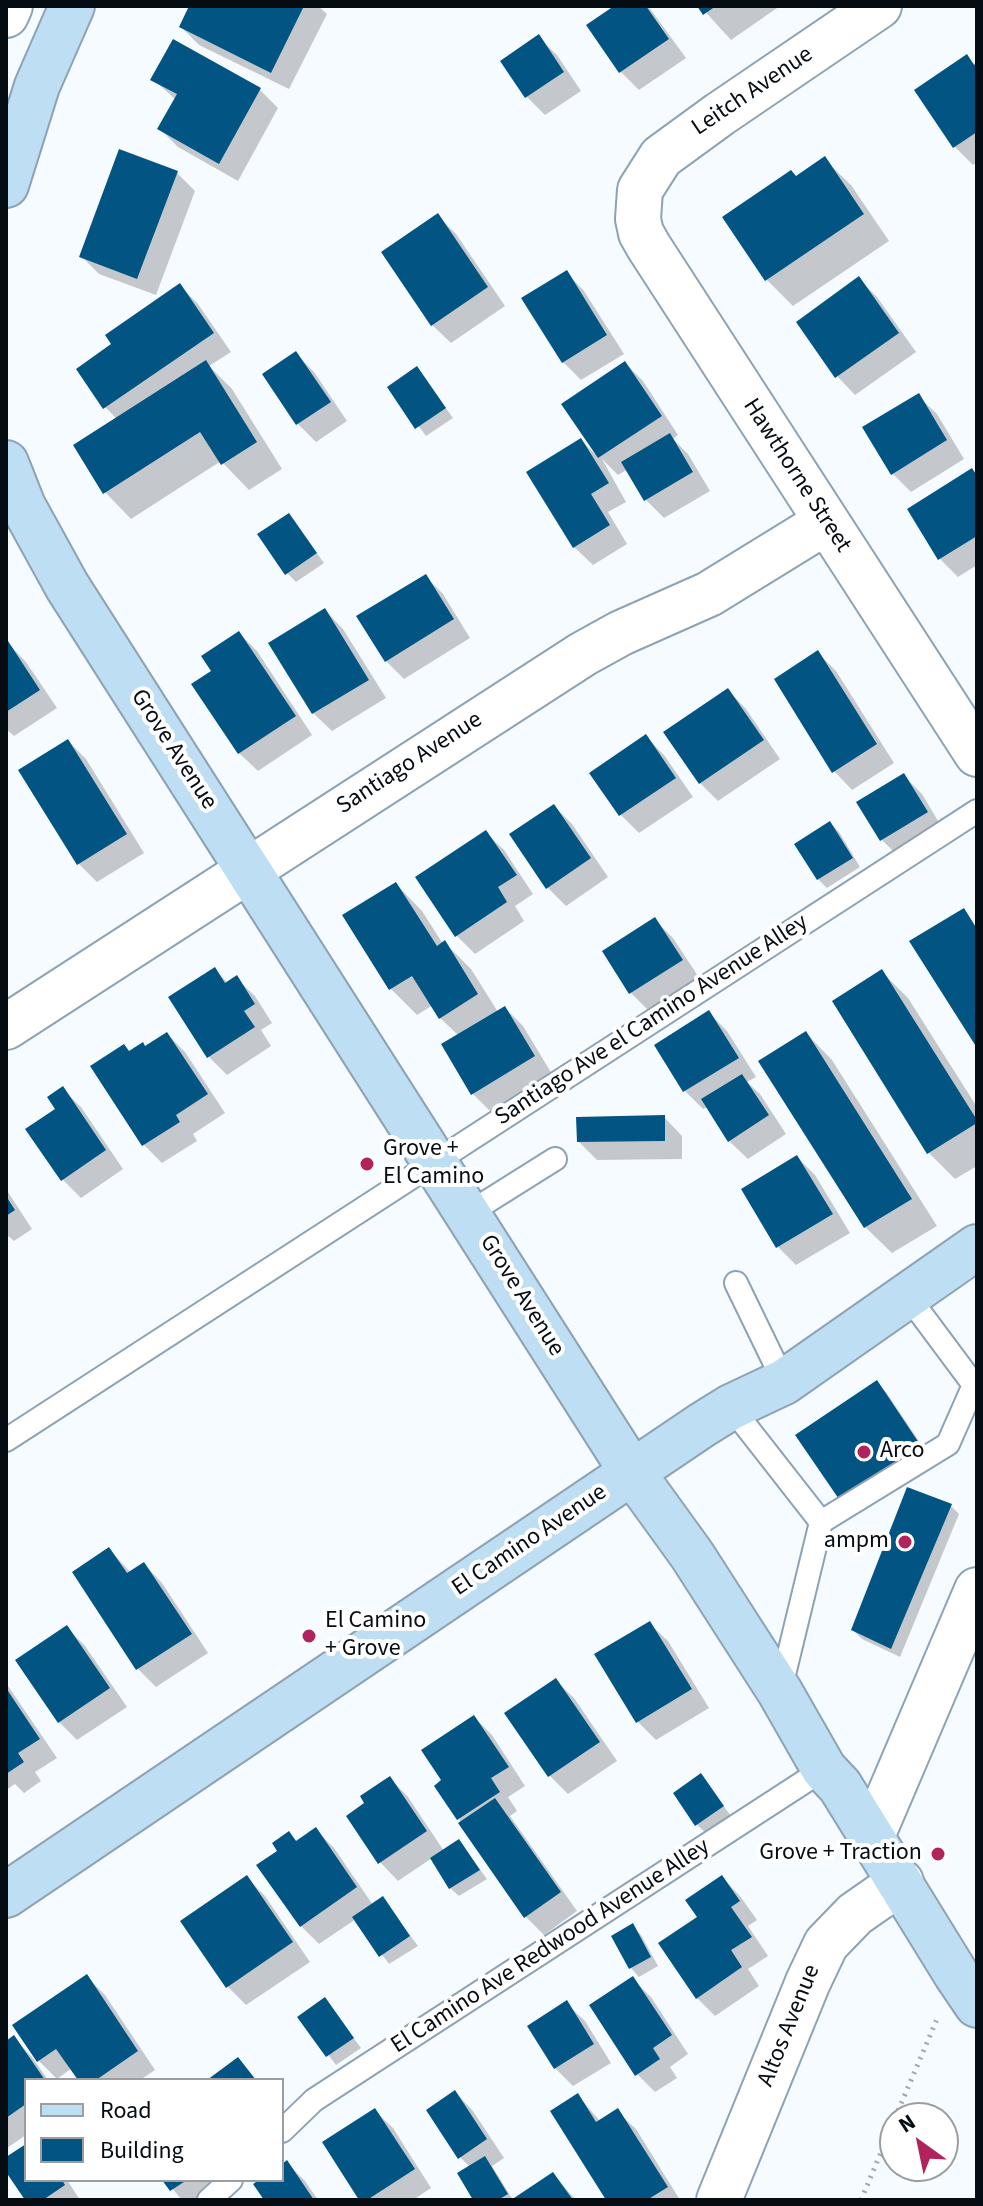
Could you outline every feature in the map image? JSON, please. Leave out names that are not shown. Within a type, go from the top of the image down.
[{"type":"main road","points":[[6,185],[37,86],[72,6]]},
{"type":"main road","name":"Grove Avenue","points":[[6,463],[23,506],[67,586],[250,868],[632,1472],[692,1555],[780,1692],[824,1769],[840,1786],[901,1882],[956,1974],[957,2011]]},
{"type":"main road","name":"El Camino Avenue","points":[[6,1895],[632,1472],[731,1407],[784,1382],[977,1247]]},
{"type":"street","points":[[6,15],[10,6]]},
{"type":"street","name":"Leitch Avenue","points":[[640,190],[661,157],[678,143],[879,6]]},
{"type":"street","name":"Hawthorne Street","points":[[640,190],[637,203],[641,233],[977,754]]},
{"type":"street","name":"Grove Avenue","points":[[6,510],[67,586]]},
{"type":"street","name":"Santiago Avenue","points":[[6,1027],[583,654],[621,633],[709,594],[826,522]]},
{"type":"street","points":[[872,1836],[977,1590]]},
{"type":"street","name":"Altos Avenue","points":[[719,2200],[826,1944],[855,1914],[901,1882]]},
{"type":"lane","name":"Santiago Ave el Camino Avenue Alley","points":[[6,1440],[977,811]]},
{"type":"lane","points":[[469,1213],[555,1159]]},
{"type":"lane","points":[[736,1283],[784,1382]]},
{"type":"lane","points":[[780,1692],[821,1522],[948,1444],[974,1385],[907,1295]]},
{"type":"lane","points":[[731,1407],[821,1522]]},
{"type":"lane","name":"El Camino Ave Redwood Avenue Alley","points":[[284,2129],[314,2100],[824,1769]]},
{"type":"lane","points":[[209,2200],[229,2182]]},
{"type":"path","points":[[904,2102],[957,2011]]},
{"type":"path","points":[[861,2200],[879,2157]]},
{"type":"building","points":[[189,6],[304,6],[271,73],[179,27]]},
{"type":"building","points":[[614,6],[646,6],[669,39],[619,73],[586,25]]},
{"type":"building","points":[[697,6],[716,6],[703,15]]},
{"type":"building","points":[[539,34],[564,72],[525,98],[500,61]]},
{"type":"building","points":[[173,39],[261,88],[219,164],[157,129],[177,94],[150,80]]},
{"type":"building","points":[[967,54],[974,65],[977,63],[977,132],[953,148],[914,90]]},
{"type":"building","points":[[119,149],[178,171],[137,279],[79,257]]},
{"type":"building","points":[[825,156],[864,214],[765,281],[722,217],[791,170],[796,176]]},
{"type":"building","points":[[438,213],[488,287],[431,326],[381,252]]},
{"type":"building","points":[[567,270],[607,335],[562,363],[521,298]]},
{"type":"building","points":[[859,276],[899,333],[835,378],[796,322]]},
{"type":"building","points":[[180,283],[214,333],[103,409],[76,369],[111,344],[105,335]]},
{"type":"building","points":[[296,351],[331,402],[296,425],[262,374]]},
{"type":"building","points":[[206,360],[257,442],[221,465],[200,432],[103,494],[73,445]]},
{"type":"building","points":[[625,361],[662,416],[598,458],[561,404]]},
{"type":"building","points":[[417,366],[446,408],[415,429],[387,387]]},
{"type":"building","points":[[919,393],[947,440],[891,475],[862,427]]},
{"type":"building","points":[[670,433],[693,472],[644,501],[621,462]]},
{"type":"building","points":[[581,438],[609,483],[591,494],[610,525],[573,548],[526,472]]},
{"type":"building","points":[[972,468],[977,476],[977,536],[938,560],[907,509]]},
{"type":"building","points":[[289,513],[317,553],[285,575],[257,534]]},
{"type":"building","points":[[426,574],[454,619],[385,662],[356,616]]},
{"type":"building","points":[[325,608],[369,680],[312,714],[268,643]]},
{"type":"building","points":[[239,631],[296,716],[238,754],[191,684],[211,671],[201,656]]},
{"type":"building","points":[[6,642],[40,690],[6,712]]},
{"type":"building","points":[[818,650],[877,744],[832,773],[774,679]]},
{"type":"building","points":[[728,688],[764,740],[699,784],[663,732]]},
{"type":"building","points":[[646,734],[676,778],[619,816],[589,773]]},
{"type":"building","points":[[68,739],[127,834],[77,865],[18,770]]},
{"type":"building","points":[[904,773],[928,812],[880,841],[856,802]]},
{"type":"building","points":[[554,804],[591,858],[546,889],[509,834]]},
{"type":"building","points":[[830,821],[853,858],[817,880],[794,844]]},
{"type":"building","points":[[486,830],[517,875],[498,887],[507,902],[455,937],[415,877]]},
{"type":"building","points":[[396,882],[437,946],[445,940],[478,994],[439,1019],[412,976],[389,990],[342,915]]},
{"type":"building","points":[[964,908],[977,929],[977,1048],[909,941]]},
{"type":"building","points":[[655,917],[683,960],[629,994],[602,951]]},
{"type":"building","points":[[215,967],[225,983],[237,975],[255,1004],[244,1011],[255,1027],[207,1058],[168,997]]},
{"type":"building","points":[[882,969],[977,1120],[977,1123],[927,1154],[832,1001]]},
{"type":"building","points":[[505,1006],[535,1056],[471,1095],[441,1044]]},
{"type":"building","points":[[709,1010],[739,1058],[683,1092],[654,1045]]},
{"type":"building","points":[[806,1031],[912,1199],[864,1228],[758,1061]]},
{"type":"building","points":[[167,1032],[208,1094],[176,1115],[180,1122],[142,1146],[90,1066],[124,1044],[129,1051],[143,1042],[145,1046]]},
{"type":"building","points":[[742,1074],[769,1115],[728,1142],[701,1099]]},
{"type":"building","points":[[63,1086],[106,1150],[61,1181],[25,1129],[55,1109],[47,1097]]},
{"type":"building","points":[[665,1115],[665,1141],[577,1142],[576,1117]]},
{"type":"building","points":[[797,1155],[833,1214],[776,1248],[741,1189]]},
{"type":"building","points":[[6,1196],[15,1210],[6,1216]]},
{"type":"building","points":[[877,1380],[923,1449],[843,1505],[795,1435]]},
{"type":"building","points":[[907,1487],[952,1504],[891,1649],[851,1630]]},
{"type":"building","points":[[109,1547],[127,1573],[144,1562],[192,1634],[136,1670],[72,1572]]},
{"type":"building","points":[[650,1621],[692,1689],[636,1723],[594,1654]]},
{"type":"building","points":[[67,1625],[110,1688],[58,1723],[15,1660]]},
{"type":"building","points":[[556,1678],[600,1742],[548,1777],[504,1713]]},
{"type":"building","points":[[6,1688],[40,1739],[18,1753],[24,1762],[6,1774]]},
{"type":"building","points":[[474,1715],[509,1767],[491,1778],[500,1792],[457,1820],[434,1786],[441,1780],[421,1750]]},
{"type":"building","points":[[701,1773],[724,1806],[695,1826],[673,1793]]},
{"type":"building","points":[[390,1776],[427,1831],[378,1864],[346,1816],[364,1803],[360,1796]]},
{"type":"building","points":[[495,1798],[561,1892],[524,1918],[458,1823]]},
{"type":"building","points":[[316,1827],[357,1887],[300,1927],[256,1865],[277,1851],[272,1843],[289,1831],[296,1841]]},
{"type":"building","points":[[459,1839],[480,1870],[449,1889],[430,1858]]},
{"type":"building","points":[[247,1875],[293,1942],[226,1988],[180,1921]]},
{"type":"building","points":[[722,1875],[740,1901],[731,1907],[752,1937],[731,1950],[742,1967],[696,1999],[658,1943],[697,1917],[685,1900]]},
{"type":"building","points":[[383,1896],[410,1936],[379,1957],[352,1917]]},
{"type":"building","points":[[633,1923],[651,1957],[629,1969],[611,1936]]},
{"type":"building","points":[[87,1974],[138,2051],[99,2078],[77,2078],[56,2049],[37,2062],[12,2025]]},
{"type":"building","points":[[633,1976],[672,2035],[653,2048],[660,2059],[635,2076],[589,2005]]},
{"type":"building","points":[[325,1997],[354,2038],[326,2057],[297,2017]]},
{"type":"building","points":[[567,2000],[594,2044],[554,2069],[527,2026]]},
{"type":"building","points":[[14,2035],[44,2078],[24,2078],[24,2105],[6,2118],[6,2041]]},
{"type":"building","points":[[238,2057],[254,2078],[210,2078]]},
{"type":"building","points":[[455,2090],[487,2139],[458,2159],[426,2110]]},
{"type":"building","points":[[578,2093],[596,2122],[618,2108],[668,2187],[647,2200],[606,2200],[550,2111]]},
{"type":"building","points":[[375,2108],[415,2169],[367,2200],[359,2200],[322,2142]]},
{"type":"building","points":[[24,2145],[24,2182],[63,2182],[65,2185],[43,2200],[25,2200],[6,2172],[6,2157]]},
{"type":"building","points":[[485,2156],[508,2194],[498,2200],[473,2200],[457,2173]]},
{"type":"building","points":[[287,2160],[314,2200],[264,2200],[253,2184],[284,2182],[284,2162]]},
{"type":"building","points":[[553,2172],[573,2200],[511,2200]]},
{"type":"building","points":[[163,2182],[184,2182],[170,2191]]},
{"type":"place","name":"Grove + El Camino","points":[[367,1164]]},
{"type":"place","name":"Arco","points":[[864,1452]]},
{"type":"place","name":"ampm","points":[[905,1542]]},
{"type":"place","name":"El Camino + Grove","points":[[309,1636]]},
{"type":"place","name":"Grove + Traction","points":[[938,1854]]}]
